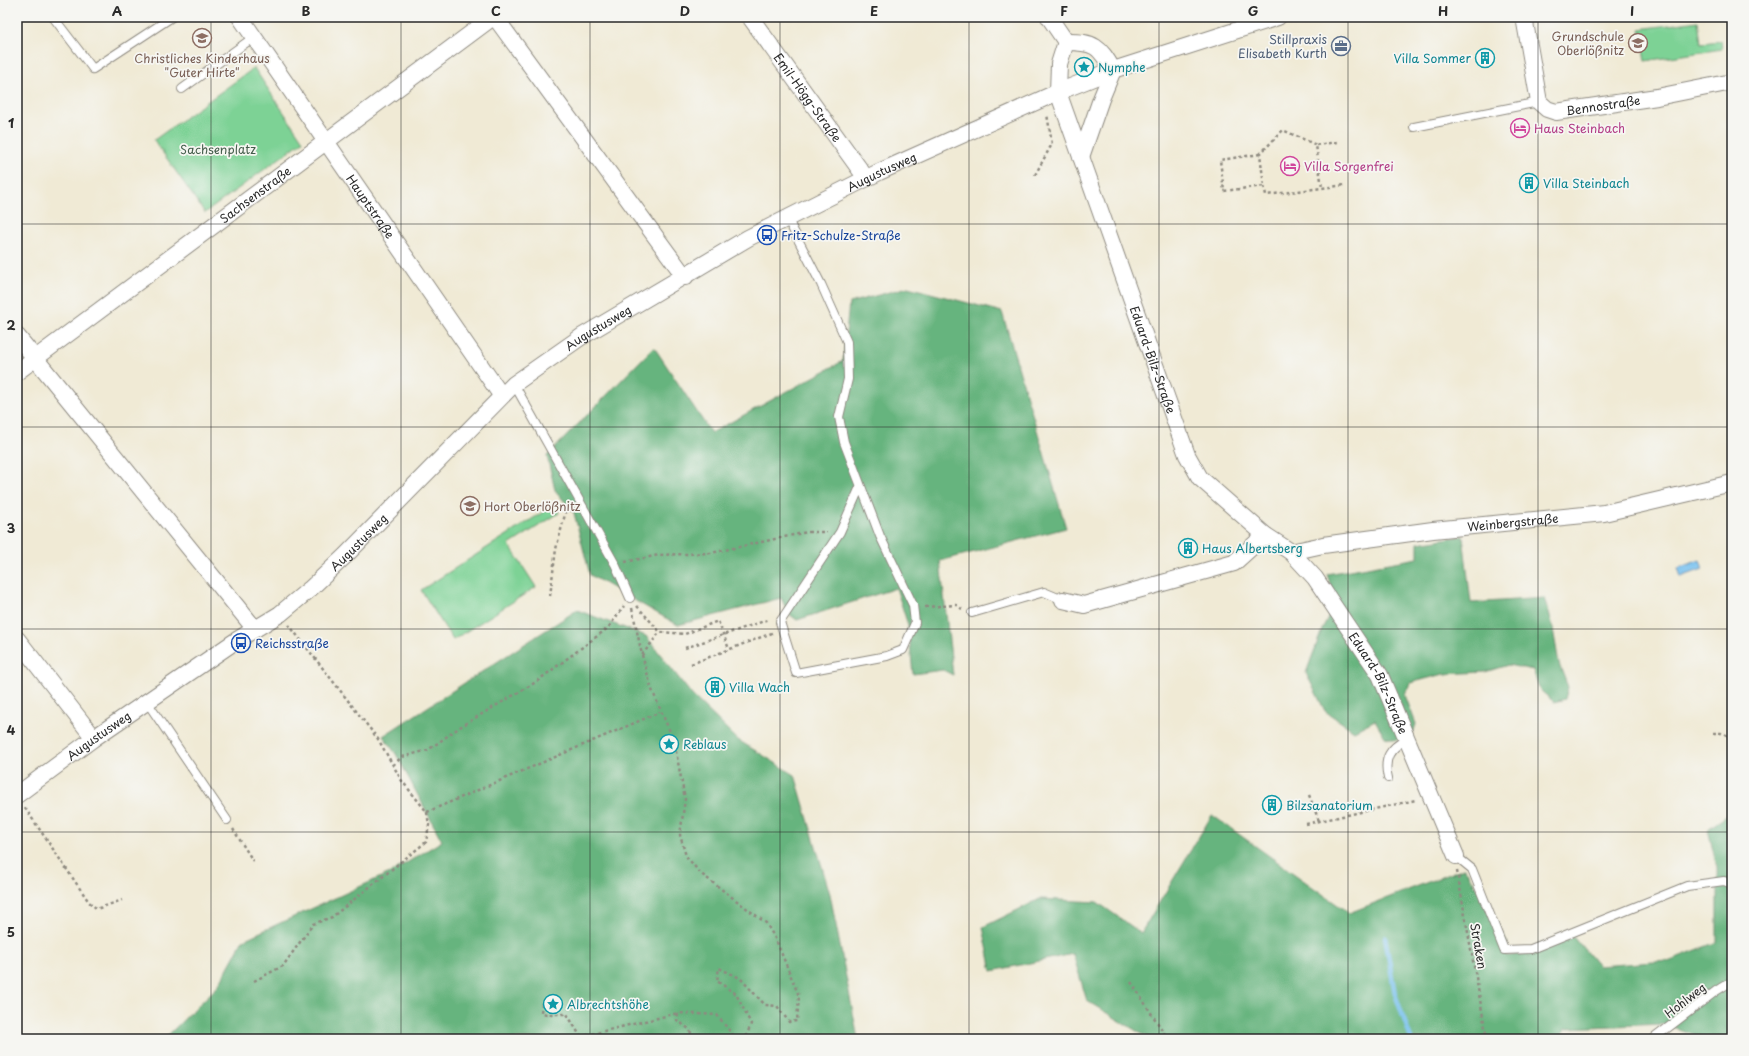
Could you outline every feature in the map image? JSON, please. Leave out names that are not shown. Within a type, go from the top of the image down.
[{"type":"street","name":"Hauptstraße","points":[[240,17],[501,395]]},
{"type":"street","name":"Sachsenstraße","points":[[17,372],[494,17]]},
{"type":"street","points":[[494,17],[684,277]]},
{"type":"street","name":"Emil-Högg-Straße","points":[[750,17],[866,178]]},
{"type":"street","points":[[1049,17],[1066,42]]},
{"type":"street","name":"Augustusweg","points":[[19,799],[94,738],[255,629],[280,614],[310,589],[345,556],[501,395],[514,384],[581,337],[748,238],[866,178],[1052,94],[1113,70],[1278,17]]},
{"type":"street","points":[[1524,17],[1539,102]]},
{"type":"street","points":[[1066,42],[1084,42],[1101,50],[1113,70],[1100,99],[1081,157]]},
{"type":"street","points":[[1052,94],[1066,42]]},
{"type":"street","name":"Bennostraße","points":[[1539,102],[1547,109],[1556,112],[1657,97],[1732,82]]},
{"type":"street","name":"Eduard-Bilz-Straße","points":[[1052,94],[1081,157],[1187,455],[1200,478],[1266,535],[1291,552],[1315,578],[1380,675],[1456,856]]},
{"type":"street","points":[[17,336],[255,629]]},
{"type":"street","name":"Weinbergstraße","points":[[1291,552],[1323,545],[1433,530],[1604,513],[1732,483]]},
{"type":"street","points":[[1063,600],[1084,605],[1234,563],[1266,535]]},
{"type":"street","points":[[17,638],[94,738]]},
{"type":"lane","points":[[53,17],[93,69],[172,17]]},
{"type":"lane","points":[[182,89],[254,37]]},
{"type":"lane","points":[[1414,127],[1539,102]]},
{"type":"lane","points":[[787,218],[847,342],[848,379],[839,417],[844,442],[880,536],[913,605],[915,623],[903,650],[887,656],[796,673],[780,622],[840,532],[860,487]]},
{"type":"lane","points":[[514,384],[615,564],[630,598]]},
{"type":"lane","points":[[972,613],[1044,592],[1063,600]]},
{"type":"lane","points":[[147,702],[227,820]]},
{"type":"lane","points":[[1388,778],[1386,770],[1389,753],[1394,746],[1407,739]]},
{"type":"lane","points":[[1456,856],[1472,869],[1504,950],[1531,949],[1687,886],[1724,881],[1732,884]]},
{"type":"lane","name":"Hohlweg","points":[[1653,1039],[1716,991],[1732,981]]},
{"type":"path","points":[[1035,175],[1052,144],[1052,94]]},
{"type":"path","points":[[1264,186],[1224,191],[1220,160],[1260,154],[1283,130],[1316,145],[1337,142]]},
{"type":"path","points":[[1316,145],[1322,188]]},
{"type":"path","points":[[1260,154],[1266,195],[1346,185]]},
{"type":"path","points":[[550,596],[556,549],[572,487]]},
{"type":"path","points":[[615,564],[659,555],[711,553],[807,532],[840,532]]},
{"type":"path","points":[[393,765],[402,757],[428,750],[460,727],[536,682],[608,628],[630,598]]},
{"type":"path","points":[[630,598],[660,632],[685,634],[718,621],[729,649]]},
{"type":"path","points":[[630,598],[642,654],[660,712],[674,741],[685,799],[680,835],[686,856],[700,873],[766,923],[776,940],[799,996],[797,1021],[789,1022],[777,1006],[765,1005],[740,978],[719,968],[717,981],[736,994],[751,1024],[746,1037],[741,1039]]},
{"type":"path","points":[[913,605],[930,608],[956,605],[964,611],[972,613]]},
{"type":"path","points":[[254,981],[284,966],[313,924],[332,917],[426,842],[429,825],[427,812],[402,781],[378,739],[280,614]]},
{"type":"path","points":[[685,648],[772,618],[780,622]]},
{"type":"path","points":[[642,654],[660,632]]},
{"type":"path","points":[[691,664],[773,633],[778,650],[788,647]]},
{"type":"path","points":[[427,812],[660,712]]},
{"type":"path","points":[[1713,733],[1732,737]]},
{"type":"path","points":[[1306,824],[1412,802],[1431,794]]},
{"type":"path","points":[[1309,795],[1319,821]]},
{"type":"path","points":[[19,799],[89,902],[97,909],[122,900]]},
{"type":"path","points":[[227,820],[253,861]]},
{"type":"path","name":"Straken","points":[[1456,856],[1457,874],[1487,1039]]},
{"type":"path","points":[[1131,982],[1168,1039]]},
{"type":"path","points":[[542,1003],[540,1012],[546,1014],[567,1014],[581,1038],[678,1013],[717,1015],[736,1039]]},
{"type":"path","points":[[678,1013],[677,1020],[689,1029],[694,1039]]},
{"type":"green space","points":[[1698,21],[1701,43],[1721,41],[1722,49],[1645,61],[1640,29]]},
{"type":"green space","name":"Sachsenplatz","points":[[254,68],[303,141],[205,213],[154,140]]},
{"type":"green space","points":[[908,287],[1002,312],[1066,528],[940,561],[953,675],[943,670],[913,674],[908,625],[896,588],[797,620],[789,614],[781,598],[678,625],[590,575],[574,513],[555,490],[547,456],[654,347],[711,433],[843,361],[849,303]]},
{"type":"green space","points":[[554,505],[559,513],[509,545],[536,587],[453,640],[421,590]]},
{"type":"green space","points":[[1463,536],[1471,603],[1545,598],[1552,623],[1559,664],[1568,687],[1565,699],[1554,702],[1540,690],[1533,670],[1508,665],[1485,672],[1444,674],[1410,683],[1405,695],[1416,724],[1413,733],[1396,740],[1385,737],[1375,720],[1354,731],[1325,711],[1306,673],[1323,627],[1336,603],[1327,574],[1418,558],[1418,543]]},
{"type":"green space","points":[[577,610],[646,636],[692,695],[738,740],[795,775],[830,894],[858,1039],[164,1039],[218,986],[243,940],[392,872],[442,841],[396,754],[383,736]]},
{"type":"green space","points":[[1732,812],[1732,1039],[1707,1039],[1664,1024],[1565,1028],[1561,1039],[1150,1039],[1087,1001],[1073,954],[992,971],[983,927],[1040,899],[1097,902],[1141,933],[1212,815],[1349,913],[1464,868],[1487,903],[1507,943],[1506,956],[1534,953],[1573,936],[1598,966],[1668,961],[1717,942],[1717,868],[1708,829]]},
{"type":"water","points":[[1700,560],[1703,569],[1681,577],[1678,568]]},
{"type":"waterway","points":[[1385,937],[1395,994],[1411,1039]]},
{"type":"place","name":"Christliches Kinderhaus \"Guter Hirte\"","points":[[202,38]]},
{"type":"place","name":"Grundschule Oberlößnitz","points":[[1638,43]]},
{"type":"place","name":"Stillpraxis Elisabeth Kurth","points":[[1341,46]]},
{"type":"place","name":"Villa Sommer","points":[[1485,58]]},
{"type":"place","name":"Nymphe","points":[[1084,67]]},
{"type":"place","name":"Haus Steinbach","points":[[1520,128]]},
{"type":"place","name":"Villa Sorgenfrei","points":[[1290,166]]},
{"type":"place","name":"Villa Steinbach","points":[[1529,183]]},
{"type":"place","name":"Fritz-Schulze-Straße","points":[[767,235]]},
{"type":"place","name":"Hort Oberlößnitz","points":[[470,506]]},
{"type":"place","name":"Haus Albertsberg","points":[[1188,548]]},
{"type":"place","name":"Reichsstraße","points":[[241,643]]},
{"type":"place","name":"Villa Wach","points":[[715,687]]},
{"type":"place","name":"Reblaus","points":[[669,744]]},
{"type":"place","name":"Bilzsanatorium","points":[[1272,805]]},
{"type":"place","name":"Albrechtshöhe","points":[[553,1004]]}]
